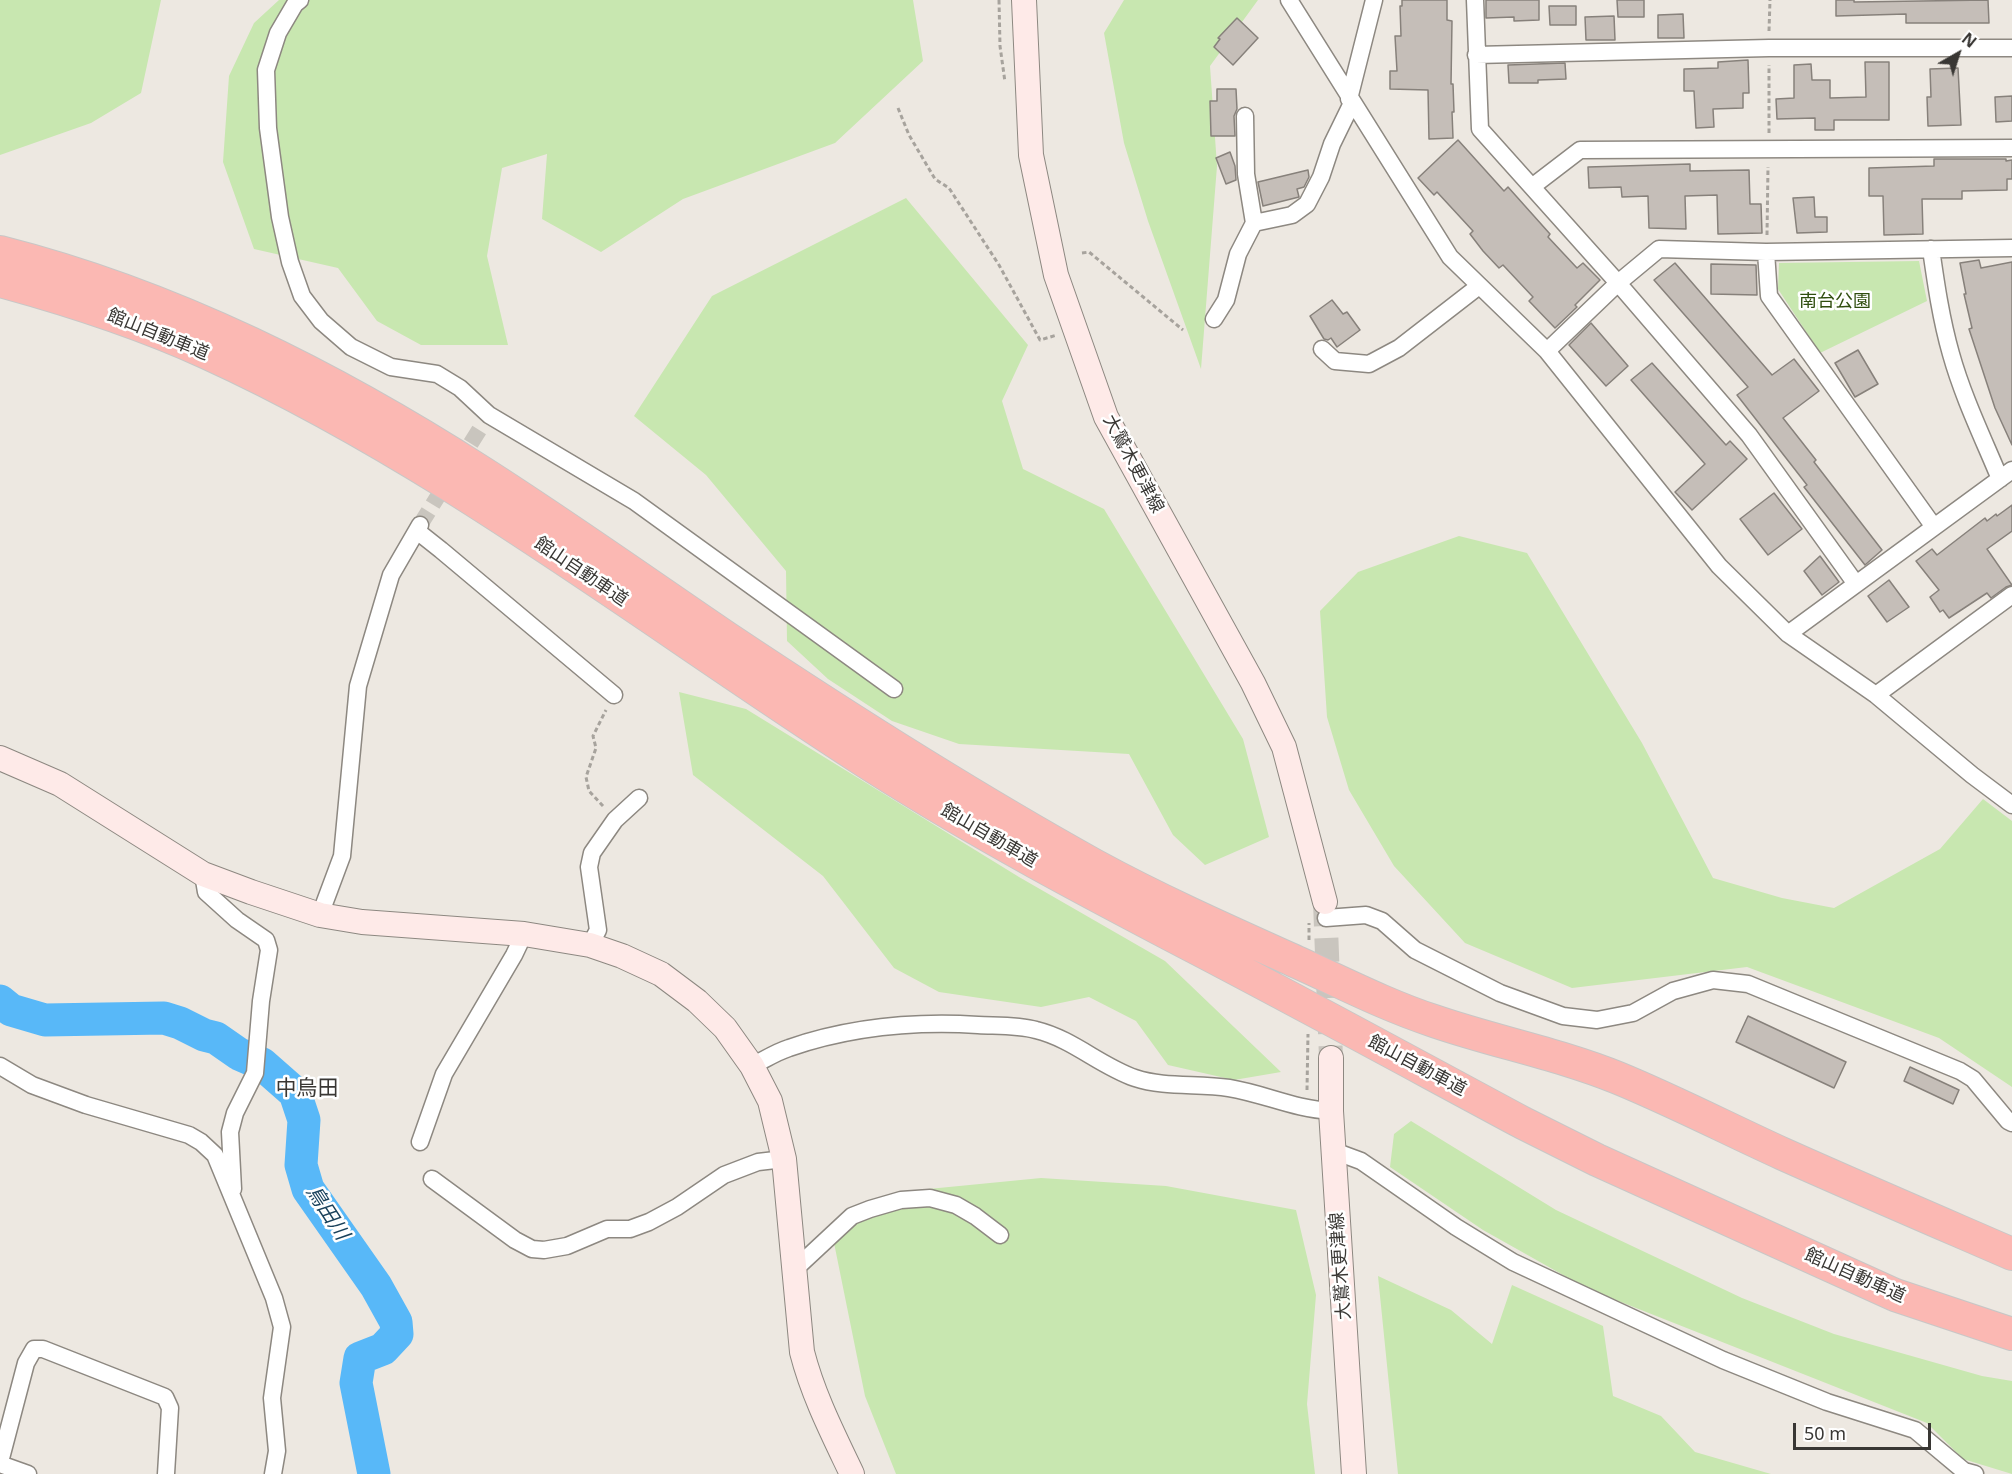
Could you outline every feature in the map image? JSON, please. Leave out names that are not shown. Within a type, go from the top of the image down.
[{"type":"highway","name":"館山自動車道","points":[[0,252],[57,267],[129,292],[215,326],[306,370],[482,472],[726,637],[891,745],[995,809],[1099,868],[1205,921],[1432,1021],[1617,1077],[2011,1254]]},
{"type":"highway","name":"館山自動車道","points":[[0,281],[120,318],[204,351],[283,389],[466,496],[876,768],[984,835],[1523,1123],[1597,1160],[1895,1295],[2012,1334]]},
{"type":"main road","name":"大鷲木更津線","points":[[1024,0],[1031,155],[1056,275],[1106,417],[1253,683],[1284,747],[1320,914]]},
{"type":"main road","points":[[0,758],[60,784],[203,873],[320,915],[362,922],[524,934],[590,945],[622,956],[660,974],[697,1001],[725,1028],[752,1066],[770,1101],[784,1159],[802,1352],[810,1382],[823,1414],[852,1474]]},
{"type":"main road","name":"大鷲木更津線","points":[[1331,1058],[1331,1111],[1354,1474]]},
{"type":"street","points":[[300,0],[295,4],[278,33],[266,70],[268,129],[280,217],[290,262],[302,296],[321,321],[351,347],[391,367],[437,374],[460,388],[485,421],[634,501],[894,688]]},
{"type":"street","points":[[1289,0],[1450,257],[1546,351],[1719,566],[1788,634],[1876,695],[1972,775],[2012,805]]},
{"type":"street","points":[[1254,223],[1292,215],[1307,204],[1321,177],[1332,144],[1351,101],[1374,0]]},
{"type":"street","points":[[1475,0],[1480,129],[1533,186],[1749,435],[1856,584]]},
{"type":"street","points":[[1476,55],[1768,48],[2012,48]]},
{"type":"street","points":[[1214,319],[1226,300],[1238,254],[1254,223],[1246,174],[1245,116]]},
{"type":"street","points":[[1533,186],[1580,150],[2012,148]]},
{"type":"street","points":[[1546,351],[1618,283],[1659,249],[1766,252],[2012,248]]},
{"type":"street","points":[[1788,634],[2006,474],[1966,398],[1951,354],[1940,312],[1931,249]]},
{"type":"street","points":[[1766,252],[1769,296],[1934,527]]},
{"type":"street","points":[[1322,349],[1335,361],[1369,364],[1399,348],[1479,286]]},
{"type":"street","points":[[320,915],[342,856],[358,686],[391,575],[418,528],[441,550],[614,695]]},
{"type":"street","points":[[1876,695],[2010,601]]},
{"type":"street","points":[[590,945],[598,930],[589,867],[592,853],[615,820],[639,798]]},
{"type":"street","points":[[203,873],[206,892],[237,920],[266,940],[269,950],[261,1000],[255,1073],[235,1113],[230,1132],[234,1205]]},
{"type":"street","points":[[1320,914],[1366,915],[1382,921],[1415,950],[1500,993],[1563,1016],[1597,1020],[1633,1013],[1673,991],[1713,980],[1748,984],[1960,1071],[1973,1078],[2012,1123]]},
{"type":"street","points":[[420,1142],[444,1074],[524,934]]},
{"type":"street","points":[[752,1066],[787,1049],[851,1030],[891,1025],[953,1023],[1011,1026],[1036,1030],[1058,1038],[1081,1048],[1111,1068],[1156,1084],[1230,1088],[1307,1110],[1331,1111]]},
{"type":"street","points":[[0,1066],[32,1085],[86,1105],[189,1135],[215,1155],[274,1298],[282,1326],[272,1398],[277,1451],[273,1474]]},
{"type":"street","points":[[1334,1151],[1360,1161],[1456,1227],[1513,1262],[1723,1360],[1827,1402],[1915,1430],[1964,1471],[1975,1474]]},
{"type":"street","points":[[432,1179],[515,1240],[532,1249],[544,1250],[567,1246],[607,1229],[630,1229],[649,1222],[677,1207],[724,1175],[758,1162],[784,1159]]},
{"type":"street","points":[[794,1270],[852,1216],[901,1200],[930,1198],[956,1205],[1000,1235]]},
{"type":"street","points":[[28,1474],[0,1463],[26,1363],[34,1349],[43,1349],[165,1397],[170,1408],[166,1474]]},
{"type":"path","points":[[999,0],[1000,46],[1006,91]]},
{"type":"path","points":[[1766,252],[1770,0]]},
{"type":"path","points":[[898,108],[909,135],[935,179],[949,188],[999,266],[1040,340],[1076,331]]},
{"type":"path","points":[[1082,253],[1089,252],[1183,330]]},
{"type":"path","points":[[614,695],[593,736],[596,748],[586,777],[589,790],[615,820]]},
{"type":"path","points":[[1309,945],[1320,914]]},
{"type":"path","points":[[1307,1110],[1308,1027]]},
{"type":"green space","points":[[0,0],[161,0],[141,93],[91,123],[0,155]]},
{"type":"green space","points":[[279,0],[913,0],[923,61],[835,143],[683,199],[601,252],[542,219],[547,154],[502,168],[487,256],[508,345],[421,345],[377,321],[338,268],[254,249],[223,162],[229,76],[254,23]]},
{"type":"green space","points":[[1124,0],[1258,0],[1210,66],[1217,166],[1201,369],[1148,221],[1124,143],[1104,33]]},
{"type":"green space","points":[[906,198],[1028,345],[1002,401],[1023,469],[1104,509],[1243,739],[1269,837],[1205,865],[1173,835],[1129,754],[959,744],[892,721],[828,679],[787,641],[786,571],[706,475],[634,416],[712,296]]},
{"type":"green space","name":"南台公園","points":[[1919,261],[1927,301],[1820,353],[1778,289],[1779,263]]},
{"type":"green space","points":[[1459,536],[1527,553],[1642,743],[1713,878],[1782,898],[1834,908],[1940,849],[1983,799],[2012,821],[2012,1087],[1939,1038],[1747,967],[1572,988],[1465,943],[1394,866],[1349,790],[1327,717],[1320,611],[1358,572]]},
{"type":"green space","points":[[679,692],[746,709],[1019,877],[1165,961],[1281,1072],[1234,1080],[1168,1065],[1136,1021],[1089,997],[1041,1007],[939,992],[894,968],[823,876],[693,775]]},
{"type":"green space","points":[[1411,1121],[1556,1210],[1742,1298],[1834,1334],[1982,1376],[2012,1381],[2012,1474],[1963,1459],[1927,1423],[1588,1289],[1483,1230],[1390,1167],[1394,1134]]},
{"type":"green space","points":[[1041,1178],[1166,1186],[1296,1210],[1316,1295],[1307,1404],[1315,1474],[896,1474],[865,1396],[832,1233],[908,1191]]},
{"type":"green space","points":[[1378,1276],[1451,1310],[1492,1344],[1512,1285],[1603,1326],[1613,1396],[1661,1416],[1695,1452],[1771,1474],[1398,1474]]},
{"type":"building","points":[[1402,0],[1447,0],[1447,20],[1452,21],[1453,138],[1429,139],[1428,90],[1390,89],[1390,71],[1397,71],[1395,36],[1401,36],[1400,6],[1402,6]]},
{"type":"building","points":[[1486,0],[1539,0],[1539,20],[1514,21],[1514,17],[1486,18]]},
{"type":"building","points":[[1617,0],[1644,0],[1644,17],[1618,17]]},
{"type":"building","points":[[1836,0],[1854,0],[1854,2],[1988,0],[1989,23],[1906,23],[1906,14],[1836,16]]},
{"type":"building","points":[[1549,6],[1576,6],[1576,25],[1550,25]]},
{"type":"building","points":[[1683,14],[1684,38],[1658,38],[1658,15]]},
{"type":"building","points":[[1614,16],[1615,40],[1586,40],[1585,17]]},
{"type":"building","points":[[1237,18],[1258,38],[1233,65],[1214,47],[1220,39],[1218,38]]},
{"type":"building","points":[[1748,60],[1749,93],[1743,93],[1743,108],[1713,109],[1714,127],[1696,128],[1694,91],[1684,91],[1684,69],[1718,68],[1718,62]]},
{"type":"building","points":[[1865,62],[1889,62],[1889,120],[1834,120],[1834,130],[1815,130],[1815,118],[1777,119],[1776,99],[1794,98],[1794,65],[1811,64],[1812,80],[1830,80],[1830,98],[1866,97]]},
{"type":"building","points":[[1565,63],[1566,79],[1538,80],[1538,83],[1509,83],[1508,65]]},
{"type":"building","points":[[1958,68],[1961,125],[1928,126],[1927,97],[1931,97],[1930,69]]},
{"type":"building","points":[[1217,89],[1236,89],[1235,136],[1211,136],[1210,101],[1217,101]]},
{"type":"building","points":[[2012,96],[2012,121],[1996,122],[1995,97]]},
{"type":"building","points":[[1458,140],[1504,191],[1508,187],[1550,234],[1548,237],[1577,268],[1583,263],[1600,280],[1555,328],[1529,301],[1533,297],[1503,265],[1499,268],[1483,251],[1470,234],[1473,231],[1437,192],[1434,195],[1418,178]]},
{"type":"building","points":[[1230,152],[1235,166],[1236,180],[1226,184],[1216,158]]},
{"type":"building","points":[[1934,159],[2012,160],[2012,179],[2007,179],[2007,190],[1962,191],[1962,199],[1922,199],[1923,234],[1884,235],[1883,196],[1869,196],[1869,168],[1934,166]]},
{"type":"building","points":[[1690,164],[1690,171],[1749,170],[1750,204],[1761,204],[1762,233],[1718,234],[1717,195],[1685,196],[1686,229],[1649,228],[1648,196],[1622,197],[1621,187],[1589,188],[1588,167]]},
{"type":"building","points":[[1308,170],[1309,177],[1304,187],[1297,189],[1299,197],[1263,206],[1258,182]]},
{"type":"building","points":[[1814,197],[1815,217],[1827,217],[1827,232],[1797,233],[1793,198]]},
{"type":"building","points":[[1979,260],[1981,268],[2012,262],[2012,445],[1995,408],[1969,329],[1972,328],[1960,263]]},
{"type":"building","points":[[1675,263],[1772,375],[1794,359],[1819,391],[1783,418],[1882,550],[1865,565],[1804,487],[1807,485],[1737,395],[1748,387],[1654,280]]},
{"type":"building","points":[[1711,264],[1756,265],[1757,295],[1711,294]]},
{"type":"building","points":[[1332,300],[1343,314],[1347,312],[1360,330],[1337,347],[1331,338],[1324,339],[1310,316]]},
{"type":"building","points":[[1591,323],[1628,366],[1606,386],[1569,345]]},
{"type":"building","points":[[1858,350],[1878,384],[1855,397],[1835,363]]},
{"type":"building","points":[[1652,363],[1726,445],[1730,441],[1747,459],[1692,510],[1675,492],[1705,464],[1631,380]]},
{"type":"building","points":[[1774,493],[1802,529],[1768,555],[1740,519]]},
{"type":"building","points":[[2012,505],[2012,531],[1987,549],[2012,585],[1991,598],[1987,593],[1949,618],[1943,610],[1940,612],[1930,597],[1939,590],[1916,561],[1932,549],[1937,555],[1985,518],[1987,521]]},
{"type":"building","points":[[1820,556],[1839,582],[1822,595],[1804,571]]},
{"type":"building","points":[[1889,580],[1909,607],[1887,622],[1868,596]]},
{"type":"building","points":[[1748,1016],[1846,1062],[1834,1088],[1736,1042]]},
{"type":"building","points":[[1910,1067],[1959,1090],[1953,1104],[1904,1081]]},
{"type":"waterway","name":"鳥田川","points":[[0,1001],[11,1010],[45,1020],[164,1018],[216,1038],[239,1054],[262,1064],[295,1093],[304,1120],[301,1165],[308,1189],[376,1286],[396,1322],[397,1334],[383,1349],[360,1358],[356,1383],[374,1474]]},
{"type":"tunnel","points":[[420,525],[481,427]]},
{"type":"tunnel","points":[[1325,902],[1331,1058]]},
{"type":"district","name":"中烏田","points":[[307,1089]]}]
